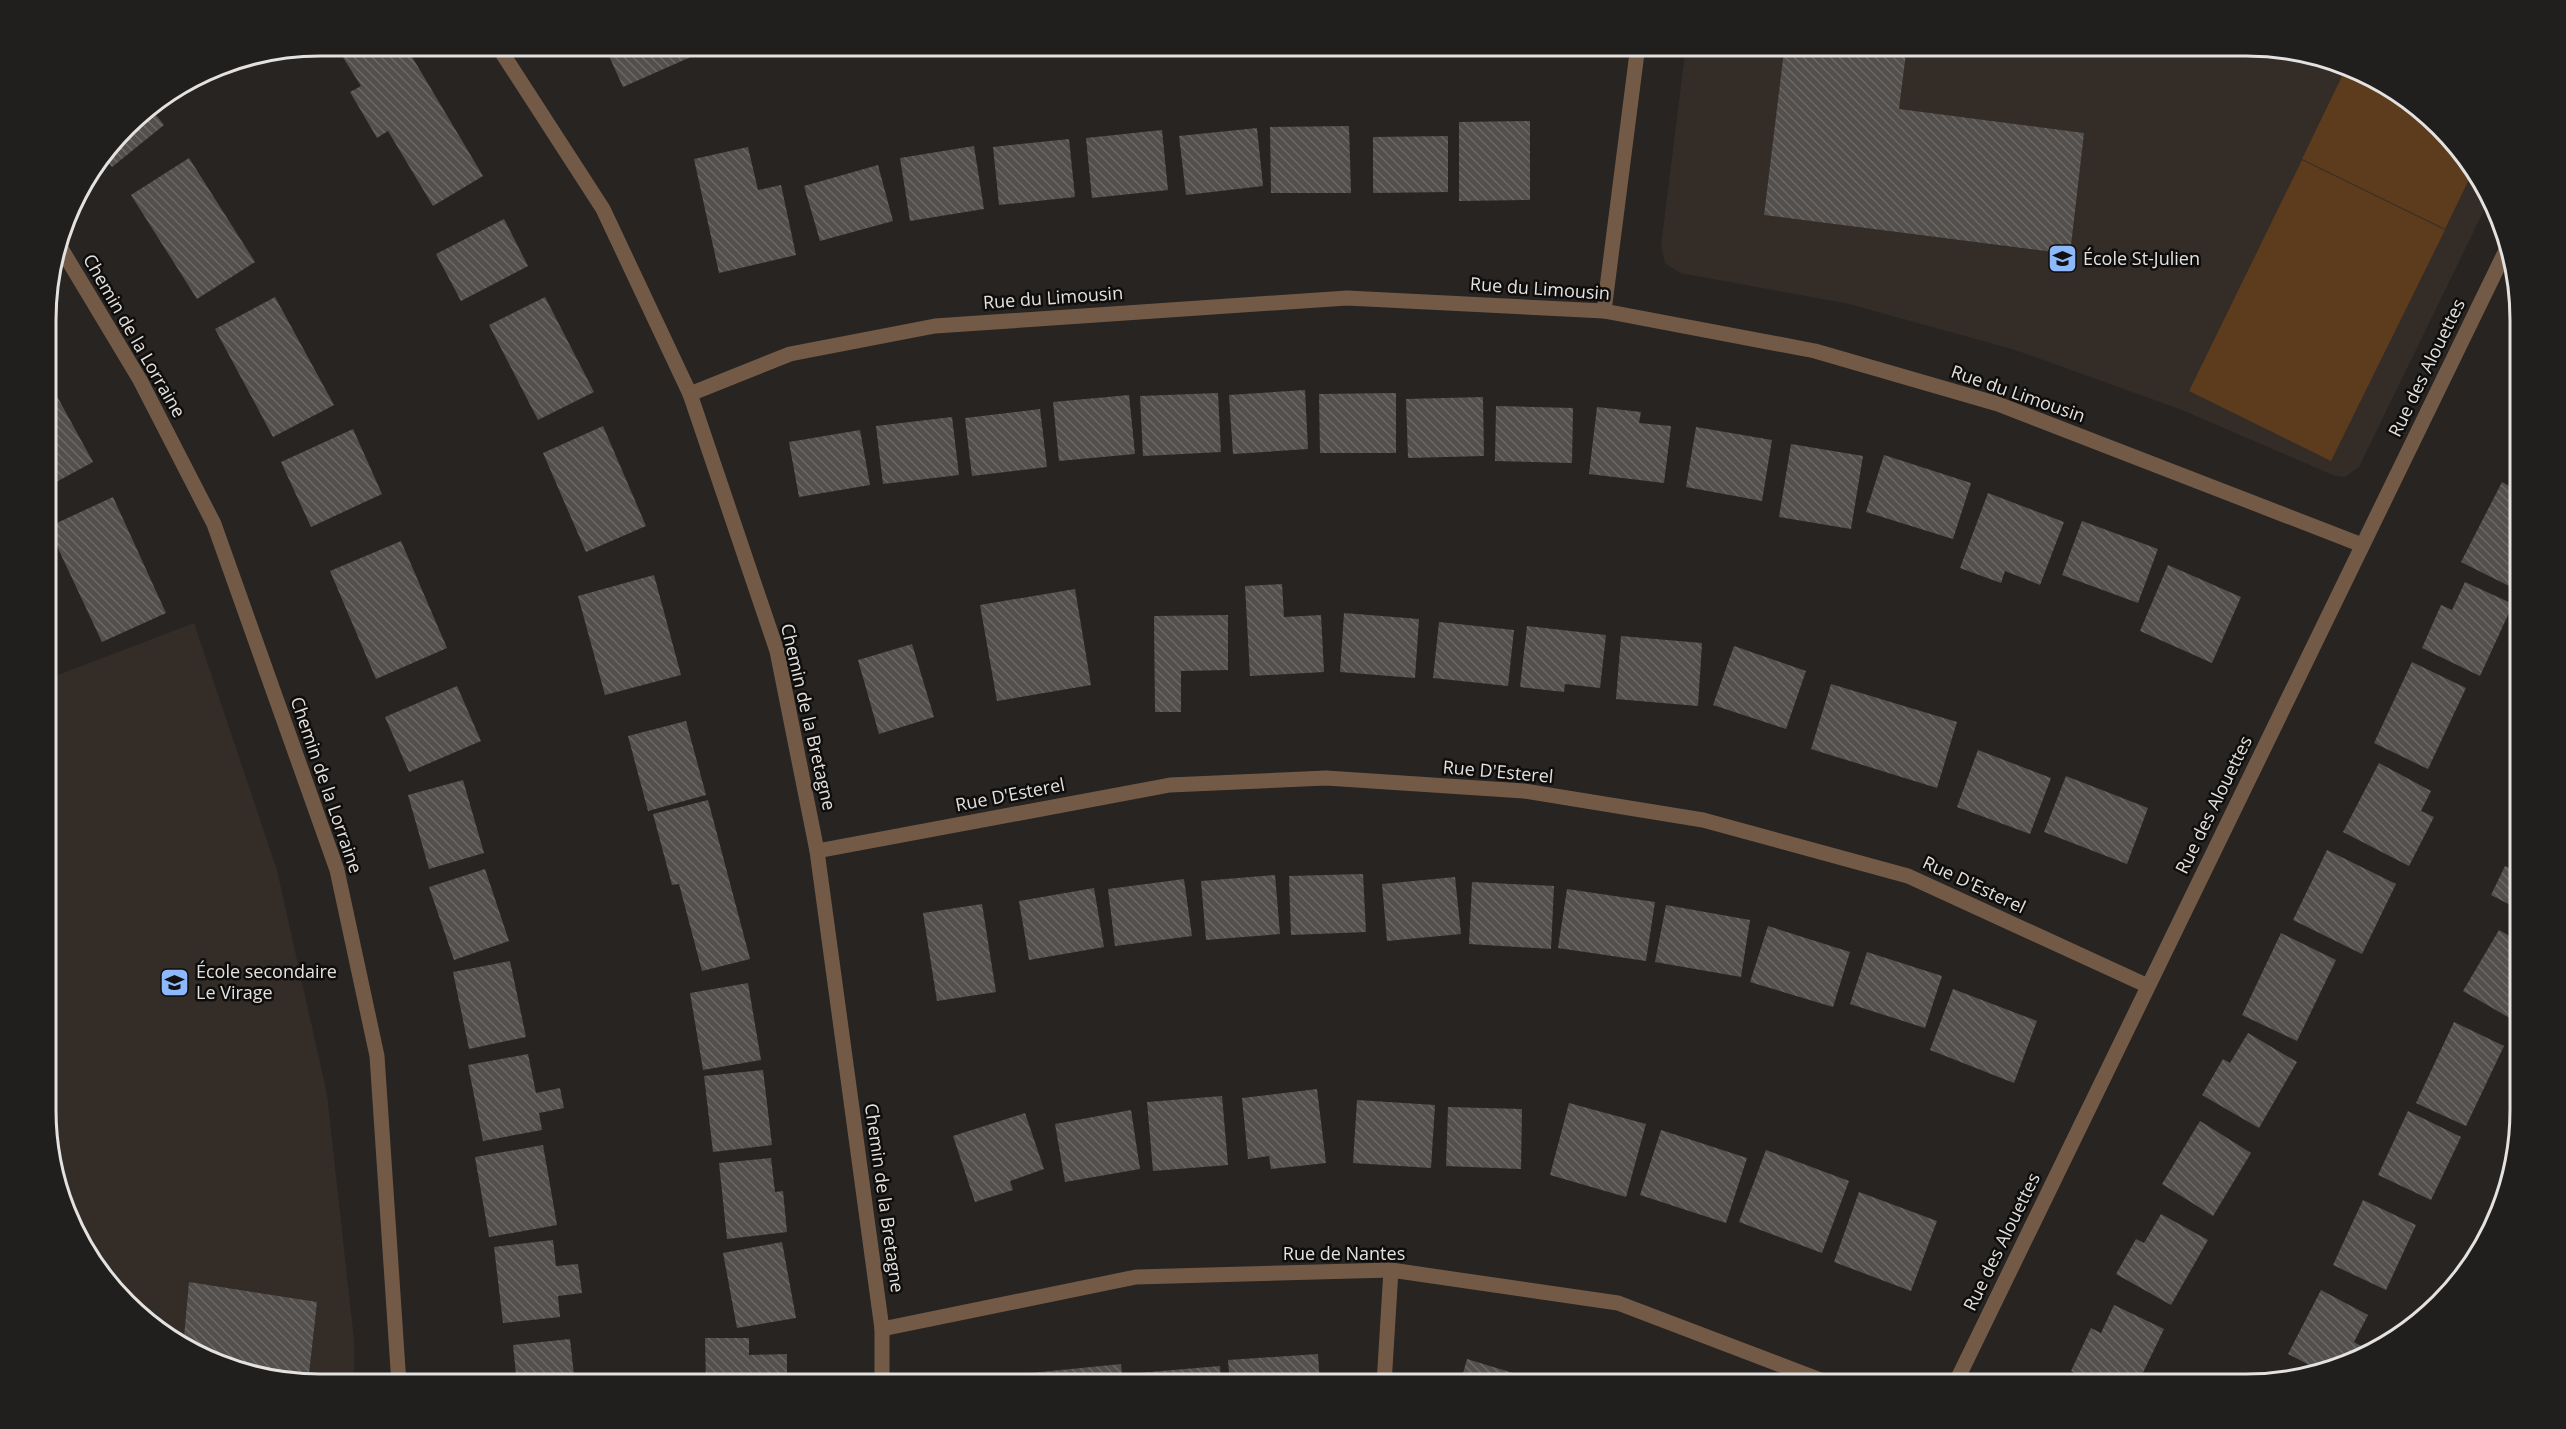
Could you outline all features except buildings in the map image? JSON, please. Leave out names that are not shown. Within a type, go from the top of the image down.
[{"type":"street","name":"Chemin de la Bretagne","points":[[504,56],[603,209],[690,394],[777,651],[817,851],[882,1329],[882,1374]]},
{"type":"street","points":[[1604,311],[1637,56]]},
{"type":"street","name":"Chemin de la Lorraine","points":[[64,253],[140,380],[214,524],[337,870],[377,1056],[398,1374]]},
{"type":"street","name":"Rue des Alouettes","points":[[1959,1374],[2503,256]]},
{"type":"street","name":"Rue du Limousin","points":[[690,394],[790,354],[935,326],[1347,298],[1604,311],[1815,351],[1998,404],[2362,545]]},
{"type":"street","name":"Rue D'Esterel","points":[[817,851],[1170,784],[1326,778],[1524,792],[1703,820],[1908,876],[2148,987]]},
{"type":"street","points":[[1385,1374],[1391,1270]]},
{"type":"street","name":"Rue de Nantes","points":[[882,1329],[1136,1277],[1391,1270],[1618,1303],[1805,1374]]},
{"type":"shaded area","name":"École St-Julien","points":[[1685,56],[2264,56],[2315,64],[2332,69],[2379,91],[2421,121],[2456,159],[2475,187],[2485,208],[2359,467],[2345,477],[2335,476],[2182,410],[2015,350],[1849,304],[1680,273],[1665,263],[1661,246]]},
{"type":"shaded area","points":[[2343,74],[2379,91],[2421,121],[2445,145],[2469,178],[2445,229],[2302,159]]},
{"type":"shaded area","points":[[2302,160],[2445,230],[2331,461],[2189,391]]},
{"type":"shaded area","name":"École secondaire Le Virage","points":[[194,623],[277,870],[327,1094],[354,1339],[354,1374],[302,1373],[251,1365],[234,1360],[187,1338],[145,1308],[121,1284],[91,1242],[69,1195],[56,1127],[56,676]]},
{"type":"place","name":"École St-Julien","points":[[2062,259]]},
{"type":"place","name":"École secondaire Le Virage","points":[[175,982]]}]
